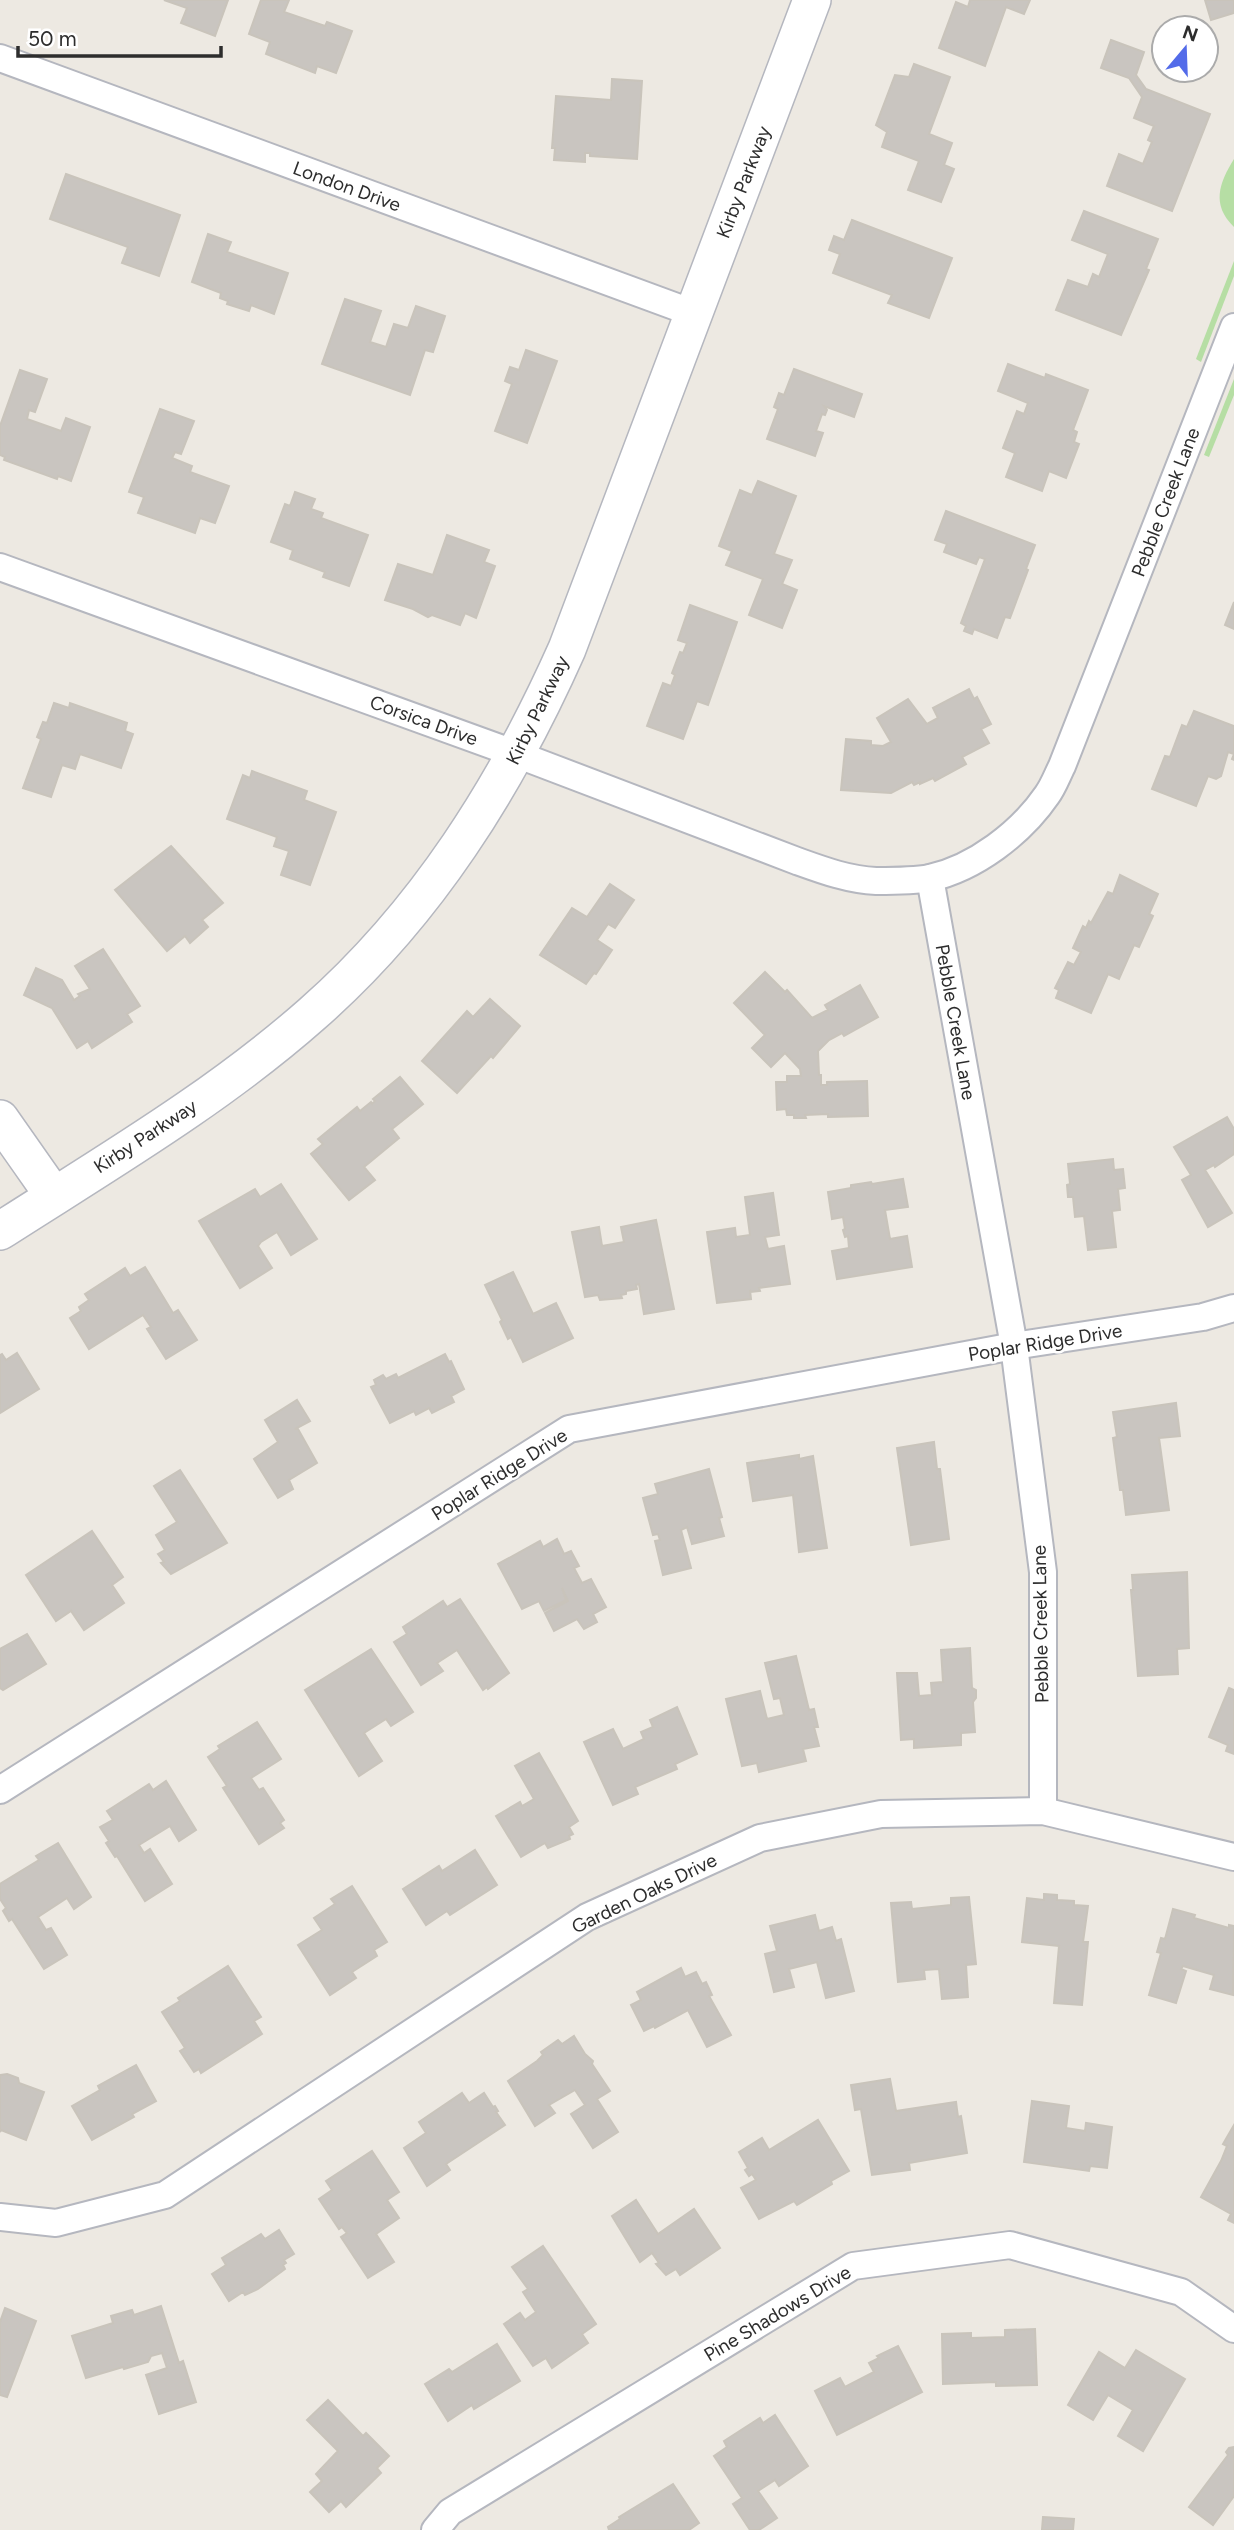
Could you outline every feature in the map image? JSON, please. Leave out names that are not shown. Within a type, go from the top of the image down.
[{"type":"main road","name":"Kirby Parkway","points":[[0,1231],[219,1088],[312,1014],[364,964],[415,906],[453,857],[516,754],[567,649],[813,0]]},
{"type":"main road","points":[[0,1119],[54,1196]]},
{"type":"street","name":"London Drive","points":[[0,58],[693,313]]},
{"type":"street","name":"Pebble Creek Lane","points":[[1042,1811],[1043,1572],[1014,1346],[930,878],[970,863],[1001,843],[1047,795],[1072,741],[1234,327]]},
{"type":"street","name":"Corsica Drive","points":[[0,567],[516,754],[836,874],[875,881],[930,878]]},
{"type":"street","name":"Poplar Ridge Drive","points":[[0,1790],[569,1429],[1014,1346],[1203,1317],[1234,1308]]},
{"type":"street","name":"Garden Oaks Drive","points":[[0,2217],[56,2223],[165,2195],[586,1917],[760,1838],[881,1814],[1042,1811],[1234,1857]]},
{"type":"street","name":"Pine Shadows Drive","points":[[435,2530],[450,2512],[853,2266],[1010,2245],[1181,2292],[1234,2329]]},
{"type":"green space","points":[[1234,159],[1234,227],[1222,210],[1220,194],[1224,177]]},
{"type":"green space","points":[[1234,261],[1234,276],[1201,362],[1196,359]]},
{"type":"green space","points":[[1234,379],[1234,395],[1209,457],[1204,455]]},
{"type":"building","points":[[164,0],[228,0],[215,36],[181,23],[187,8]]},
{"type":"building","points":[[261,0],[289,0],[284,12],[325,26],[327,22],[352,31],[336,73],[317,66],[315,73],[266,54],[270,42],[249,34]]},
{"type":"building","points":[[970,0],[1030,0],[1024,14],[1006,7],[985,66],[939,48],[956,2],[968,7]]},
{"type":"building","points":[[1205,0],[1234,0],[1234,13],[1220,17],[1220,14],[1209,14]]},
{"type":"building","points":[[1111,40],[1144,52],[1136,75],[1146,89],[1210,114],[1172,211],[1107,186],[1119,154],[1143,164],[1152,142],[1148,140],[1154,126],[1134,118],[1142,97],[1129,78],[1101,68]]},
{"type":"building","points":[[914,64],[950,77],[929,134],[952,143],[944,165],[954,169],[941,202],[908,190],[919,161],[882,147],[887,132],[876,125],[895,75],[909,77]]},
{"type":"building","points":[[612,79],[642,81],[637,159],[590,156],[590,153],[585,153],[585,162],[554,160],[555,148],[552,148],[556,96],[611,100]]},
{"type":"building","points":[[66,174],[180,215],[159,276],[122,263],[128,247],[50,219]]},
{"type":"building","points":[[1084,211],[1158,239],[1146,269],[1149,270],[1121,335],[1056,310],[1068,280],[1088,287],[1093,274],[1099,277],[1108,254],[1072,240]]},
{"type":"building","points":[[852,220],[952,258],[929,318],[888,303],[892,295],[833,273],[840,254],[829,250],[834,236],[844,240]]},
{"type":"building","points":[[208,234],[231,242],[227,252],[288,273],[274,314],[251,305],[249,311],[227,304],[228,301],[220,298],[221,293],[192,282]]},
{"type":"building","points":[[345,299],[381,311],[370,342],[386,347],[394,324],[408,328],[416,306],[445,316],[433,352],[425,350],[410,395],[322,364]]},
{"type":"building","points":[[526,350],[557,361],[527,443],[495,431],[512,384],[505,381],[510,367],[519,370]]},
{"type":"building","points":[[1008,364],[1045,378],[1046,374],[1088,390],[1073,430],[1077,432],[1074,442],[1079,444],[1066,478],[1049,471],[1042,491],[1006,477],[1015,453],[1003,448],[1017,411],[1024,414],[1028,403],[998,391]]},
{"type":"building","points":[[794,369],[862,394],[854,417],[824,406],[827,410],[825,415],[822,414],[816,431],[823,433],[815,456],[767,439],[778,409],[774,407],[779,393],[784,395]]},
{"type":"building","points":[[20,370],[47,379],[35,412],[29,410],[27,419],[61,431],[66,418],[90,427],[71,481],[58,476],[57,479],[4,460],[5,457],[0,455],[0,426]]},
{"type":"building","points":[[160,409],[194,421],[181,454],[175,452],[172,458],[192,466],[190,472],[229,486],[215,523],[200,518],[195,533],[138,513],[144,497],[129,492]]},
{"type":"building","points":[[758,481],[796,496],[774,554],[792,560],[782,584],[797,590],[782,628],[749,615],[763,579],[726,565],[732,551],[719,546],[740,490],[752,495]]},
{"type":"building","points":[[295,492],[315,499],[311,509],[323,513],[321,518],[368,535],[349,586],[323,577],[325,572],[290,559],[293,550],[271,542],[285,504],[290,506]]},
{"type":"building","points":[[946,511],[1035,545],[1010,618],[1005,617],[997,638],[974,629],[972,634],[964,631],[966,626],[961,623],[985,559],[979,557],[976,564],[944,552],[947,544],[935,540]]},
{"type":"building","points":[[447,535],[489,550],[484,562],[495,566],[476,618],[465,613],[460,625],[432,615],[428,617],[385,600],[398,564],[433,575]]},
{"type":"building","points":[[1234,602],[1234,629],[1225,625]]},
{"type":"building","points":[[690,605],[737,622],[708,705],[697,701],[683,739],[647,726],[663,683],[671,686],[675,675],[672,673],[680,652],[683,653],[687,643],[678,640]]},
{"type":"building","points":[[969,689],[974,699],[977,697],[991,724],[981,729],[989,743],[962,757],[966,764],[935,781],[933,778],[914,785],[912,782],[891,793],[841,790],[846,739],[871,741],[871,745],[883,746],[891,742],[877,718],[908,699],[927,724],[938,718],[933,708]]},
{"type":"building","points":[[54,703],[69,708],[70,703],[127,723],[125,731],[133,734],[121,768],[80,754],[75,769],[62,765],[51,797],[23,788],[41,739],[37,737],[43,722],[47,723]]},
{"type":"building","points":[[1194,711],[1234,726],[1234,754],[1228,752],[1221,776],[1216,779],[1208,776],[1196,806],[1152,789],[1165,756],[1170,757],[1182,725],[1187,727]]},
{"type":"building","points":[[252,771],[307,791],[304,800],[336,812],[310,885],[281,875],[289,851],[274,846],[277,837],[227,819],[243,775],[250,778]]},
{"type":"building","points":[[171,846],[223,903],[202,920],[208,927],[190,943],[185,936],[167,951],[115,890]]},
{"type":"building","points":[[1120,875],[1158,894],[1149,914],[1153,916],[1139,947],[1134,945],[1119,979],[1108,974],[1091,1013],[1056,998],[1059,990],[1055,988],[1068,962],[1074,965],[1081,952],[1073,948],[1083,926],[1086,928],[1089,921],[1091,923],[1108,892],[1113,894]]},
{"type":"building","points":[[610,884],[634,900],[615,928],[608,924],[597,940],[612,950],[586,984],[540,955],[572,908],[587,917]]},
{"type":"building","points":[[103,949],[140,1006],[127,1014],[132,1022],[92,1048],[88,1041],[77,1048],[52,1008],[24,995],[36,968],[62,980],[74,1000],[80,996],[78,994],[90,989],[75,966]]},
{"type":"building","points":[[765,972],[785,992],[787,990],[812,1018],[828,1010],[825,1005],[860,985],[878,1017],[844,1036],[842,1033],[829,1040],[818,1051],[819,1075],[821,1085],[827,1085],[827,1082],[867,1081],[868,1116],[828,1117],[828,1114],[794,1118],[794,1115],[787,1115],[786,1109],[777,1110],[776,1082],[787,1082],[787,1076],[801,1076],[800,1069],[785,1053],[771,1067],[752,1048],[765,1035],[734,1003]]},
{"type":"building","points":[[490,999],[520,1026],[493,1058],[491,1056],[457,1093],[422,1061],[467,1011],[473,1017]]},
{"type":"building","points":[[400,1077],[423,1104],[392,1129],[399,1138],[364,1167],[375,1180],[349,1200],[311,1154],[323,1144],[318,1139],[357,1107],[360,1111],[371,1102],[372,1104],[375,1101],[373,1099]]},
{"type":"building","points":[[1227,1117],[1234,1129],[1234,1154],[1215,1167],[1214,1165],[1205,1170],[1232,1213],[1208,1227],[1182,1180],[1191,1175],[1174,1147]]},
{"type":"building","points":[[1113,1159],[1114,1170],[1123,1169],[1125,1188],[1118,1189],[1120,1210],[1112,1211],[1116,1247],[1088,1250],[1084,1216],[1075,1217],[1073,1197],[1068,1197],[1068,1164]]},
{"type":"building","points":[[903,1179],[908,1207],[885,1210],[890,1239],[907,1236],[912,1267],[837,1279],[832,1251],[849,1248],[848,1236],[845,1237],[843,1230],[843,1217],[832,1219],[828,1192],[851,1188],[851,1185]]},
{"type":"building","points":[[281,1184],[317,1239],[291,1255],[277,1232],[261,1242],[258,1246],[272,1268],[240,1288],[199,1221],[255,1189],[260,1197]]},
{"type":"building","points":[[773,1193],[779,1235],[765,1237],[768,1249],[784,1246],[790,1284],[759,1288],[760,1291],[750,1290],[751,1299],[717,1303],[707,1232],[735,1228],[736,1237],[750,1235],[745,1197]]},
{"type":"building","points":[[656,1220],[674,1309],[644,1314],[639,1284],[636,1285],[637,1289],[621,1295],[622,1298],[600,1300],[598,1295],[585,1297],[572,1232],[599,1227],[602,1246],[624,1242],[621,1227]]},
{"type":"building","points":[[145,1267],[173,1313],[178,1310],[197,1340],[166,1359],[147,1329],[151,1327],[143,1315],[89,1349],[70,1318],[81,1311],[79,1307],[89,1300],[85,1294],[125,1268],[130,1276]]},
{"type":"building","points":[[513,1272],[533,1314],[556,1303],[573,1338],[523,1362],[511,1337],[508,1339],[485,1285]]},
{"type":"building","points":[[17,1353],[39,1389],[0,1413],[0,1355],[6,1360]]},
{"type":"building","points":[[445,1354],[464,1389],[451,1396],[454,1402],[432,1413],[429,1408],[416,1415],[414,1411],[390,1423],[371,1387],[376,1385],[374,1380],[383,1375],[386,1379],[396,1374],[398,1378]]},
{"type":"building","points":[[297,1400],[310,1421],[295,1429],[298,1429],[317,1463],[289,1480],[293,1489],[278,1498],[254,1459],[278,1442],[265,1420]]},
{"type":"building","points":[[1176,1403],[1180,1436],[1159,1438],[1169,1510],[1126,1515],[1113,1438],[1117,1437],[1113,1412]]},
{"type":"building","points":[[934,1442],[949,1539],[911,1545],[897,1448]]},
{"type":"building","points":[[799,1455],[799,1459],[813,1456],[827,1548],[799,1552],[793,1495],[753,1501],[747,1463]]},
{"type":"building","points":[[709,1469],[722,1517],[719,1518],[724,1536],[692,1544],[687,1527],[681,1530],[691,1568],[663,1575],[655,1541],[660,1540],[658,1534],[653,1535],[643,1498],[658,1494],[655,1484]]},
{"type":"building","points":[[180,1470],[227,1543],[171,1574],[161,1563],[164,1562],[158,1554],[165,1550],[156,1535],[177,1522],[154,1486]]},
{"type":"building","points":[[92,1531],[123,1577],[112,1585],[124,1603],[84,1630],[71,1611],[56,1621],[26,1575]]},
{"type":"building","points":[[557,1539],[564,1554],[571,1551],[579,1566],[574,1568],[582,1583],[591,1579],[606,1607],[593,1614],[597,1622],[584,1629],[577,1619],[554,1631],[545,1613],[568,1601],[562,1588],[566,1600],[544,1611],[539,1601],[522,1609],[498,1564],[540,1541],[543,1547]]},
{"type":"building","points":[[1187,1572],[1189,1648],[1177,1649],[1178,1674],[1138,1676],[1132,1575]]},
{"type":"building","points":[[460,1599],[509,1673],[483,1690],[457,1650],[437,1663],[443,1671],[421,1685],[394,1642],[407,1634],[403,1627],[443,1601],[447,1607]]},
{"type":"building","points":[[27,1634],[46,1664],[3,1690],[0,1688],[0,1649]]},
{"type":"building","points":[[970,1648],[972,1688],[976,1690],[973,1702],[975,1732],[961,1733],[961,1745],[914,1748],[914,1739],[901,1740],[897,1673],[917,1673],[919,1696],[932,1695],[931,1683],[943,1682],[941,1650]]},
{"type":"building","points":[[371,1649],[413,1712],[391,1726],[386,1719],[364,1733],[382,1761],[359,1776],[305,1690]]},
{"type":"building","points":[[796,1656],[809,1710],[814,1709],[818,1727],[814,1727],[819,1746],[803,1749],[806,1761],[759,1772],[757,1763],[742,1766],[726,1699],[760,1691],[767,1719],[784,1715],[780,1698],[774,1699],[765,1663]]},
{"type":"building","points":[[1229,1688],[1234,1690],[1234,1754],[1226,1751],[1228,1745],[1209,1737]]},
{"type":"building","points":[[677,1707],[697,1754],[675,1764],[677,1769],[635,1787],[638,1794],[613,1805],[584,1742],[613,1729],[623,1749],[644,1739],[641,1732],[653,1727],[650,1720]]},
{"type":"building","points":[[257,1722],[281,1759],[251,1778],[259,1790],[263,1788],[284,1820],[280,1823],[284,1828],[259,1844],[223,1788],[227,1786],[208,1757],[220,1749],[218,1746]]},
{"type":"building","points":[[539,1753],[578,1821],[569,1827],[573,1834],[569,1836],[570,1839],[548,1848],[545,1843],[521,1857],[496,1816],[520,1802],[522,1806],[534,1799],[515,1766]]},
{"type":"building","points":[[166,1781],[196,1830],[179,1841],[170,1826],[139,1845],[144,1853],[150,1849],[172,1884],[145,1901],[106,1843],[109,1841],[100,1827],[113,1820],[107,1811],[149,1784],[153,1790]]},
{"type":"building","points":[[58,1843],[91,1897],[74,1909],[67,1898],[38,1917],[46,1930],[51,1928],[67,1955],[44,1969],[12,1919],[9,1921],[3,1911],[6,1908],[0,1899],[0,1884],[39,1860],[36,1856]]},
{"type":"building","points":[[475,1850],[497,1885],[450,1915],[447,1911],[426,1925],[403,1889],[439,1866],[442,1871]]},
{"type":"building","points":[[352,1886],[387,1942],[374,1950],[377,1956],[352,1972],[356,1978],[330,1995],[298,1945],[322,1930],[314,1918],[335,1904],[331,1899]]},
{"type":"building","points":[[1044,1894],[1057,1895],[1057,1900],[1074,1901],[1074,1905],[1088,1906],[1083,1942],[1088,1942],[1082,2005],[1054,2003],[1059,1946],[1022,1942],[1027,1898],[1044,1900]]},
{"type":"building","points":[[969,1897],[976,1964],[966,1965],[968,1997],[942,1999],[939,1969],[924,1970],[925,1979],[898,1982],[891,1903],[911,1902],[912,1909],[951,1905],[951,1898]]},
{"type":"building","points":[[1173,1909],[1229,1928],[1229,1925],[1234,1926],[1233,1995],[1210,1989],[1214,1975],[1183,1966],[1181,1969],[1186,1971],[1176,2003],[1149,1995],[1161,1953],[1157,1952],[1161,1938],[1165,1939]]},
{"type":"building","points":[[815,1915],[819,1931],[832,1927],[836,1941],[841,1939],[854,1991],[826,1998],[817,1962],[789,1969],[794,1987],[774,1992],[765,1954],[777,1951],[770,1926]]},
{"type":"building","points":[[228,1966],[261,2017],[254,2021],[262,2034],[201,2073],[199,2069],[194,2072],[180,2051],[185,2048],[162,2012],[180,2001],[178,1998]]},
{"type":"building","points":[[681,1968],[685,1977],[696,1972],[702,1984],[706,1982],[712,1995],[709,1996],[731,2035],[707,2047],[688,2010],[644,2031],[631,2005],[641,2000],[637,1992]]},
{"type":"building","points":[[574,2036],[585,2054],[593,2061],[592,2064],[610,2091],[597,2099],[618,2132],[593,2148],[571,2114],[585,2105],[575,2090],[549,2105],[555,2113],[535,2126],[508,2081],[537,2061],[543,2055],[541,2052],[558,2040],[562,2044]]},
{"type":"building","points":[[136,2065],[156,2101],[132,2114],[134,2117],[92,2140],[72,2106],[100,2090],[98,2086]]},
{"type":"building","points":[[7,2074],[18,2078],[19,2083],[44,2092],[26,2140],[1,2130],[0,2132],[0,2075]]},
{"type":"building","points":[[890,2079],[896,2111],[956,2102],[967,2153],[909,2163],[910,2170],[872,2175],[861,2109],[855,2110],[851,2085]]},
{"type":"building","points":[[462,2093],[469,2103],[484,2093],[505,2125],[446,2164],[450,2170],[427,2186],[404,2148],[426,2133],[419,2122]]},
{"type":"building","points":[[1032,2101],[1069,2106],[1066,2128],[1085,2131],[1086,2123],[1112,2127],[1107,2168],[1090,2166],[1089,2171],[1024,2162]]},
{"type":"building","points":[[818,2120],[849,2171],[797,2205],[794,2201],[759,2219],[741,2188],[756,2180],[745,2170],[748,2168],[739,2152],[762,2138],[769,2150]]},
{"type":"building","points":[[1234,2125],[1234,2223],[1228,2220],[1231,2214],[1201,2197],[1221,2161],[1227,2146],[1223,2144]]},
{"type":"building","points":[[372,2151],[399,2192],[387,2200],[399,2218],[376,2234],[394,2262],[368,2278],[341,2237],[347,2233],[342,2227],[339,2229],[319,2199],[332,2190],[326,2181]]},
{"type":"building","points":[[636,2200],[658,2234],[694,2209],[720,2248],[680,2275],[676,2269],[666,2275],[656,2264],[659,2263],[652,2253],[640,2262],[612,2216]]},
{"type":"building","points":[[279,2230],[294,2254],[284,2260],[285,2269],[258,2289],[245,2295],[243,2292],[229,2301],[212,2274],[226,2265],[222,2258],[261,2234],[265,2239]]},
{"type":"building","points":[[543,2246],[596,2324],[582,2334],[588,2343],[552,2368],[546,2358],[533,2366],[504,2324],[520,2313],[525,2320],[536,2312],[523,2292],[528,2289],[512,2267]]},
{"type":"building","points":[[161,2306],[179,2363],[183,2361],[196,2402],[159,2414],[146,2375],[167,2368],[162,2353],[151,2356],[148,2362],[86,2378],[72,2336],[113,2323],[111,2316],[132,2310],[134,2315]]},
{"type":"building","points":[[5,2308],[36,2321],[7,2397],[0,2395],[0,2322]]},
{"type":"building","points":[[1035,2329],[1037,2385],[996,2386],[996,2382],[943,2384],[942,2334],[971,2333],[971,2338],[1005,2337],[1005,2330]]},
{"type":"building","points":[[497,2344],[520,2381],[474,2409],[472,2405],[448,2421],[425,2384],[449,2369],[452,2372]]},
{"type":"building","points":[[898,2346],[922,2392],[837,2435],[815,2391],[840,2378],[845,2387],[874,2372],[869,2363]]},
{"type":"building","points":[[1136,2350],[1185,2379],[1143,2451],[1118,2436],[1133,2410],[1108,2395],[1093,2420],[1068,2405],[1099,2352],[1125,2368]]},
{"type":"building","points":[[328,2400],[363,2436],[366,2433],[389,2456],[377,2468],[381,2473],[346,2507],[341,2501],[329,2512],[310,2492],[322,2481],[316,2474],[338,2451],[307,2420]]},
{"type":"building","points":[[775,2415],[808,2466],[779,2486],[775,2480],[758,2491],[777,2518],[759,2530],[750,2530],[733,2504],[742,2498],[714,2456],[727,2447],[724,2441],[760,2418],[763,2423]]},
{"type":"building","points":[[1234,2447],[1234,2496],[1213,2525],[1189,2507],[1228,2455],[1226,2452],[1229,2448]]},
{"type":"building","points":[[673,2484],[699,2523],[689,2530],[609,2530],[608,2527],[620,2519],[619,2517]]},
{"type":"building","points":[[1043,2517],[1074,2519],[1073,2530],[1042,2530]]}]
